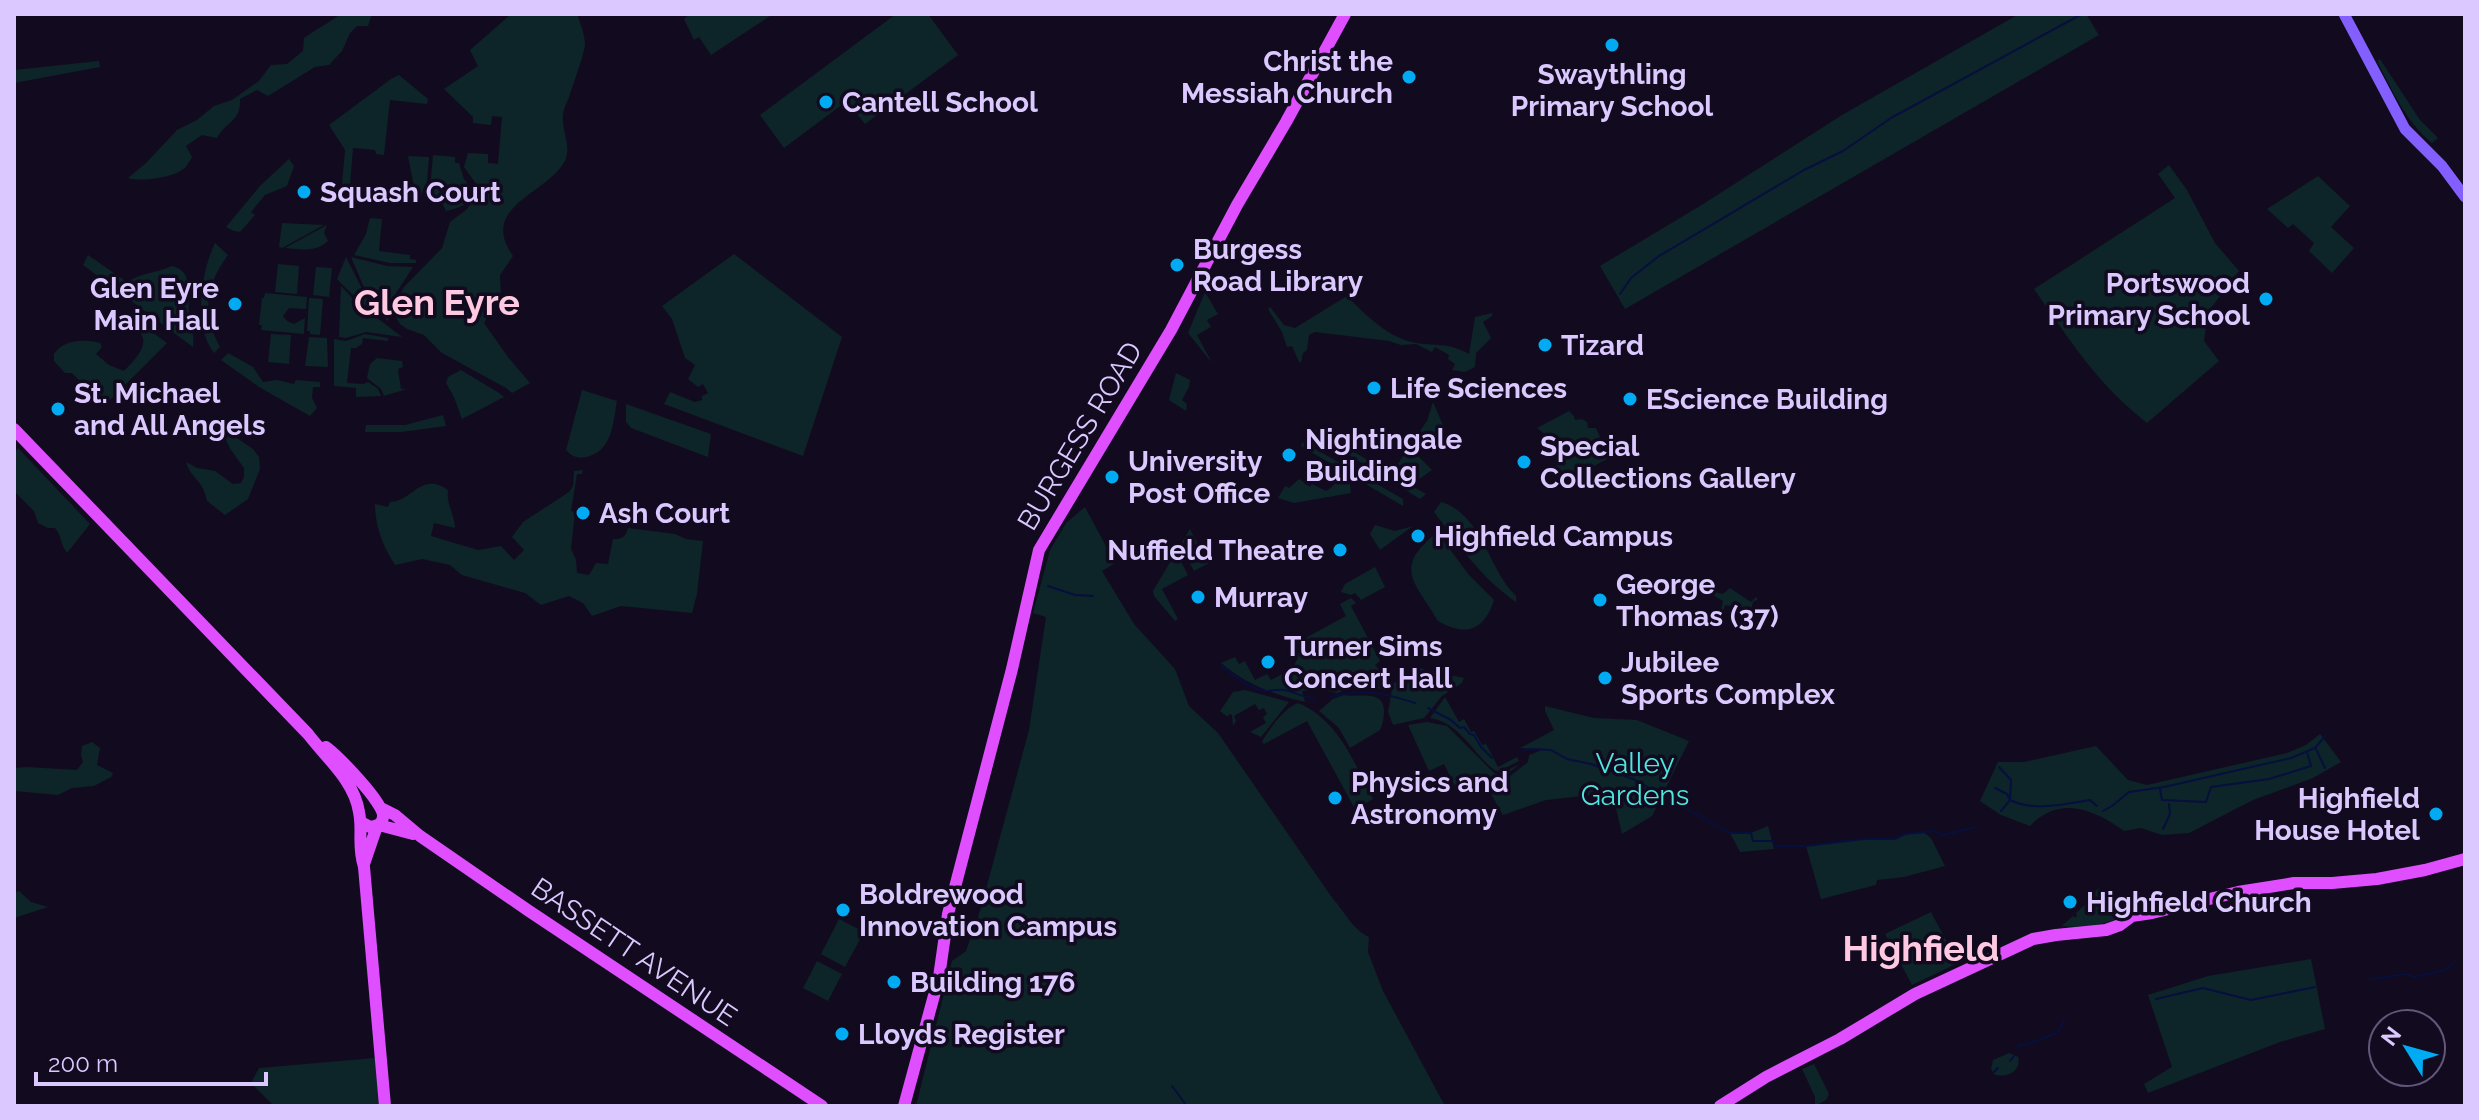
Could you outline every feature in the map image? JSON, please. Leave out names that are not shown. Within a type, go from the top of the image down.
[{"type":"main road","name":"BURGESS ROAD","points":[[904,1106],[939,977],[948,914],[1012,669],[1039,550],[1181,314],[1237,205],[1345,14]]},
{"type":"main road","name":"BASSETT AVENUE","points":[[14,429],[308,734],[348,784],[360,817]]},
{"type":"main road","name":"BASSETT AVENUE","points":[[308,734],[338,757],[380,807],[420,836],[822,1106]]},
{"type":"main road","points":[[364,867],[383,818],[380,807],[369,803],[363,806],[358,841],[364,867],[385,1106]]},
{"type":"main road","points":[[360,817],[370,827],[378,825]]},
{"type":"main road","name":"BASSETT AVENUE","points":[[378,825],[420,836]]},
{"type":"main road","points":[[1720,1106],[1766,1077],[1849,1035],[1915,994],[2033,939],[2111,929],[2132,916],[2238,892],[2294,883],[2377,879],[2465,859]]},
{"type":"street","points":[[2344,14],[2405,129],[2442,166],[2465,197]]},
{"type":"green space","points":[[341,14],[372,14],[368,26],[357,26],[350,33],[342,51],[329,65],[315,67],[268,96],[257,90],[240,99],[236,117],[217,138],[202,135],[186,146],[192,157],[180,171],[157,178],[128,178],[177,130],[197,120],[214,106],[232,100],[259,81],[271,65],[287,64],[303,51],[304,38]]},
{"type":"green space","points":[[511,14],[577,14],[585,44],[563,114],[567,148],[565,161],[551,177],[516,205],[503,226],[505,240],[513,256],[500,275],[501,296],[484,323],[530,383],[512,393],[442,353],[424,335],[400,324],[394,314],[404,287],[442,248],[450,222],[475,199],[477,185],[464,167],[468,153],[488,154],[488,163],[498,164],[502,117],[492,116],[491,125],[473,123],[473,117],[444,89],[478,66],[470,50]]},
{"type":"green space","points":[[690,14],[773,14],[711,55],[699,37],[694,40],[684,19]]},
{"type":"green space","points":[[896,14],[928,14],[958,55],[865,124],[847,101],[784,148],[760,115]]},
{"type":"green space","points":[[2019,14],[2086,14],[2099,35],[1625,309],[1600,266],[1842,115]]},
{"type":"green space","points":[[2380,59],[2420,120],[2438,138],[2432,143],[2400,105],[2377,61]]},
{"type":"green space","points":[[99,61],[100,67],[14,83],[14,70]]},
{"type":"green space","points":[[399,75],[428,99],[427,104],[390,100],[384,155],[376,154],[375,150],[353,148],[350,185],[342,184],[345,150],[329,125]]},
{"type":"green space","points":[[433,155],[455,157],[455,163],[459,163],[464,179],[472,189],[470,198],[464,204],[446,211],[430,189]]},
{"type":"green space","points":[[408,156],[429,157],[427,182],[417,202]]},
{"type":"green space","points":[[289,159],[294,166],[287,186],[265,195],[251,212],[255,215],[240,232],[226,227],[260,186]]},
{"type":"green space","points":[[2169,165],[2187,190],[2215,243],[2239,271],[2208,312],[2204,341],[2219,361],[2147,423],[2099,377],[2034,289],[2175,198],[2158,174]]},
{"type":"green space","points":[[2318,176],[2350,206],[2331,227],[2354,248],[2332,273],[2309,251],[2314,243],[2293,224],[2288,228],[2267,209]]},
{"type":"green space","points":[[370,218],[382,219],[379,251],[410,255],[416,263],[390,263],[354,255],[366,234]]},
{"type":"green space","points":[[282,223],[324,225],[282,248],[279,247]]},
{"type":"green space","points":[[327,225],[324,233],[328,241],[323,245],[308,249],[285,248]]},
{"type":"green space","points":[[215,243],[228,255],[220,266],[209,300],[210,323],[220,347],[214,353],[203,328],[201,299],[206,269]]},
{"type":"green space","points":[[734,254],[842,337],[803,456],[664,404],[670,392],[695,402],[708,393],[703,384],[698,387],[688,379],[695,365],[685,358],[672,319],[662,306]]},
{"type":"green space","points":[[88,255],[127,282],[172,266],[184,273],[188,286],[193,347],[83,265]]},
{"type":"green space","points":[[346,257],[373,311],[337,279]]},
{"type":"green space","points":[[351,257],[387,266],[413,267],[396,293],[388,321],[371,300]]},
{"type":"green space","points":[[278,264],[299,266],[297,294],[275,292]]},
{"type":"green space","points":[[316,267],[332,268],[329,297],[313,295]]},
{"type":"green space","points":[[341,286],[355,301],[402,337],[366,332],[339,337]]},
{"type":"green space","points":[[1205,292],[1218,314],[1207,320],[1211,327],[1197,335],[1212,363],[1188,333]]},
{"type":"green space","points":[[265,293],[307,297],[306,309],[289,308],[283,316],[294,324],[305,318],[304,334],[261,330],[262,325],[259,325]]},
{"type":"green space","points":[[1347,296],[1383,328],[1408,341],[1452,347],[1469,354],[1475,317],[1492,313],[1483,322],[1491,338],[1476,353],[1475,367],[1465,372],[1452,370],[1455,364],[1448,359],[1449,355],[1435,347],[1432,352],[1416,344],[1401,345],[1315,332],[1309,335],[1307,350],[1299,362],[1292,346],[1287,347],[1268,309],[1270,307],[1284,325],[1295,328]]},
{"type":"green space","points":[[309,298],[323,299],[320,335],[307,331]]},
{"type":"green space","points":[[138,322],[167,343],[104,406],[72,373],[65,373],[54,361],[54,354],[63,345],[75,341],[94,342],[102,347],[96,354],[109,365],[124,371],[142,348],[143,339],[136,326]]},
{"type":"green space","points":[[271,334],[291,335],[289,364],[268,362]]},
{"type":"green space","points":[[365,334],[388,338],[388,341],[363,338],[362,344],[351,348],[347,383],[368,382],[378,389],[381,396],[356,397],[356,388],[334,386],[334,339],[346,341]]},
{"type":"green space","points":[[309,337],[327,338],[328,367],[305,366]]},
{"type":"green space","points":[[228,353],[253,367],[263,382],[320,382],[320,387],[313,387],[312,398],[317,408],[310,416],[259,387],[221,360]]},
{"type":"green space","points":[[377,358],[402,361],[403,367],[398,369],[401,389],[407,389],[384,396],[381,389],[367,378],[370,364]]},
{"type":"green space","points":[[461,370],[504,397],[462,419],[446,383],[448,377]]},
{"type":"green space","points":[[1176,373],[1190,380],[1182,400],[1187,404],[1186,411],[1169,400]]},
{"type":"green space","points":[[582,390],[617,401],[608,441],[598,452],[580,458],[566,450]]},
{"type":"green space","points":[[1433,402],[1443,425],[1429,440],[1417,435],[1427,421]]},
{"type":"green space","points":[[626,404],[711,434],[708,457],[631,428],[626,422]]},
{"type":"green space","points":[[1569,411],[1575,420],[1582,419],[1587,422],[1588,428],[1596,428],[1609,458],[1562,483],[1548,439],[1537,428]]},
{"type":"green space","points":[[443,415],[446,426],[401,432],[365,432],[366,425],[405,425]]},
{"type":"green space","points":[[218,425],[253,449],[259,457],[260,469],[248,499],[225,515],[207,501],[203,488],[186,462],[197,468],[215,471],[233,484],[241,483],[244,468]]},
{"type":"green space","points":[[1313,428],[1426,494],[1420,499],[1310,431]]},
{"type":"green space","points":[[1303,442],[1403,499],[1403,506],[1301,446]]},
{"type":"green space","points":[[1409,447],[1432,470],[1415,482],[1394,470]]},
{"type":"green space","points":[[18,448],[90,524],[67,553],[55,528],[38,523],[34,511],[14,491],[14,453]]},
{"type":"green space","points":[[583,470],[582,474],[577,474],[571,511],[575,512],[571,549],[577,573],[589,575],[596,563],[608,564],[613,539],[623,537],[628,528],[703,541],[692,613],[621,606],[592,616],[583,603],[569,596],[541,605],[525,593],[462,575],[450,565],[422,559],[395,565],[378,528],[375,504],[388,507],[390,502],[424,485],[439,485],[448,490],[455,528],[434,523],[431,536],[478,550],[501,546],[514,560],[524,550],[512,537],[523,522],[569,492],[573,486],[574,471]]},
{"type":"green space","points":[[1345,476],[1349,478],[1351,493],[1294,503],[1278,498],[1285,486],[1289,488],[1299,479],[1310,487],[1312,484],[1326,491]]},
{"type":"green space","points":[[1441,502],[1455,508],[1475,530],[1506,585],[1516,596],[1516,602],[1481,572],[1452,537],[1434,512]]},
{"type":"green space","points":[[1085,507],[1115,563],[1102,571],[1134,624],[1175,669],[1189,706],[1218,733],[1333,899],[1353,925],[1369,937],[1368,952],[1383,991],[1445,1106],[916,1106],[952,961],[966,951],[980,911],[1029,730],[1046,617],[1033,613],[1050,550],[1066,523]]},
{"type":"green space","points":[[1375,525],[1395,531],[1413,526],[1380,550],[1370,534]]},
{"type":"green space","points":[[1190,529],[1204,556],[1207,554],[1211,562],[1194,571],[1180,545]]},
{"type":"green space","points":[[1435,534],[1494,600],[1485,619],[1473,628],[1457,629],[1438,621],[1416,586],[1411,567],[1422,546]]},
{"type":"green space","points":[[1176,552],[1188,575],[1162,589],[1178,619],[1175,621],[1153,591]]},
{"type":"green space","points":[[1375,567],[1385,587],[1361,600],[1355,593],[1341,592],[1345,584]]},
{"type":"green space","points":[[1701,578],[1718,593],[1723,594],[1730,588],[1751,602],[1756,597],[1758,599],[1753,602],[1751,610],[1725,605],[1719,627],[1723,601],[1699,587],[1700,584],[1696,583]]},
{"type":"green space","points":[[1351,598],[1356,603],[1351,606],[1380,661],[1375,665],[1390,682],[1388,690],[1359,686],[1337,693],[1302,691],[1305,702],[1261,688],[1221,663],[1235,657],[1239,664],[1245,661],[1255,680],[1267,674],[1271,680],[1296,662],[1298,642],[1346,616],[1340,604]]},
{"type":"green space","points":[[1419,668],[1464,678],[1462,683],[1442,696],[1424,718],[1393,725],[1388,712],[1393,684]]},
{"type":"green space","points":[[1245,690],[1289,702],[1261,737],[1250,732],[1266,723],[1264,708],[1259,710],[1255,704],[1234,716],[1236,721],[1233,726],[1232,715],[1228,717],[1220,711],[1233,692]]},
{"type":"green space","points":[[1344,695],[1375,697],[1383,703],[1384,710],[1380,730],[1350,748],[1339,728],[1319,711],[1333,699]]},
{"type":"green space","points":[[1445,697],[1459,722],[1464,719],[1482,745],[1486,744],[1498,767],[1517,757],[1519,761],[1499,771],[1494,770],[1458,732],[1430,718]]},
{"type":"green space","points":[[1298,703],[1335,731],[1373,799],[1355,809],[1307,721],[1264,744],[1262,742],[1282,714]]},
{"type":"green space","name":"Valley Gardens","points":[[1545,706],[1594,718],[1637,720],[1689,741],[1652,816],[1622,834],[1615,804],[1591,795],[1546,800],[1503,815],[1490,792],[1528,762],[1529,755],[1544,749],[1520,748],[1554,730]]},
{"type":"green space","points":[[1427,722],[1447,726],[1494,773],[1499,774],[1520,764],[1480,795],[1471,778],[1455,786],[1444,764],[1429,771],[1408,725]]},
{"type":"green space","points":[[2320,734],[2341,762],[2313,778],[2253,800],[2189,833],[2162,835],[2141,828],[2124,831],[2089,812],[2065,808],[2041,816],[2030,826],[2001,815],[1980,801],[1998,762],[2024,762],[2096,746],[2128,780],[2147,785],[2287,753],[2306,745]]},
{"type":"green space","points":[[92,742],[100,748],[97,765],[113,773],[111,777],[94,786],[72,788],[58,795],[14,791],[14,768],[77,770],[83,762],[82,746]]},
{"type":"green space","points":[[1768,826],[1774,849],[1740,852],[1730,833],[1751,833]]},
{"type":"green space","points":[[1923,832],[1931,838],[1945,866],[1904,877],[1877,880],[1876,885],[1821,899],[1806,846],[1863,839],[1895,839],[1905,834]]},
{"type":"green space","points":[[2099,888],[2114,900],[2119,910],[2116,919],[2089,926],[2062,926],[2077,916],[2076,913],[2087,903],[2084,900]]},
{"type":"green space","points":[[19,891],[31,902],[48,907],[14,918],[14,893]]},
{"type":"green space","points":[[1931,912],[1958,963],[1912,985],[1885,934]]},
{"type":"green space","points":[[839,919],[864,932],[845,967],[821,954]]},
{"type":"green space","points":[[2311,959],[2325,1029],[2280,1042],[2148,1093],[2144,1084],[2172,1067],[2148,995],[2208,976]]},
{"type":"green space","points":[[817,961],[842,974],[828,1001],[803,988]]},
{"type":"green space","points":[[2009,1053],[2018,1057],[2018,1066],[2012,1073],[1994,1074],[1991,1069],[1993,1060]]},
{"type":"green space","points":[[375,1058],[380,1106],[274,1106],[251,1083],[259,1068]]},
{"type":"green space","points":[[1814,1064],[1829,1094],[1826,1100],[1815,1106],[1815,1097],[1802,1069]]},
{"type":"waterway","points":[[1620,294],[1631,278],[1659,256],[1804,170],[1843,151],[1891,118],[2082,14]]},
{"type":"waterway","points":[[1048,586],[1075,595],[1093,596]]},
{"type":"waterway","points":[[1220,665],[1252,687],[1265,691],[1284,690],[1315,698]]},
{"type":"waterway","points":[[1331,697],[1373,693],[1415,703]]},
{"type":"waterway","points":[[1428,708],[1460,728],[1464,727],[1492,758]]},
{"type":"waterway","points":[[2103,811],[2129,792],[2291,758],[2315,748],[2327,734]]},
{"type":"waterway","points":[[2316,749],[2325,768]]},
{"type":"waterway","points":[[1522,751],[1551,750],[1567,759],[1633,779],[1730,833],[1751,833],[1753,841],[1773,841],[1776,846],[1895,839],[1905,834],[1934,831],[1943,835],[1975,827]]},
{"type":"waterway","points":[[2160,789],[2162,800],[2206,802],[2211,787],[2269,779],[2311,766],[2307,752]]},
{"type":"waterway","points":[[1999,767],[2011,780],[2010,799]]},
{"type":"waterway","points":[[1995,788],[2009,798]]},
{"type":"waterway","points":[[2001,811],[2010,800],[2029,806],[2090,800],[2097,806]]},
{"type":"waterway","points":[[2163,829],[2170,814],[2169,804]]},
{"type":"waterway","points":[[2371,979],[2407,974],[2414,977],[2445,970],[2454,963]]},
{"type":"waterway","points":[[2156,999],[2203,988],[2251,1000],[2315,987]]},
{"type":"waterway","points":[[2018,1048],[2020,1044],[2057,1033],[2064,1021]]},
{"type":"waterway","points":[[2010,1061],[2014,1056]]},
{"type":"waterway","points":[[1994,1072],[1998,1068]]},
{"type":"waterway","points":[[1172,1086],[1187,1106]]},
{"type":"place","name":"Swaythling Primary School","points":[[1612,45]]},
{"type":"place","name":"Christ the Messiah Church","points":[[1409,77]]},
{"type":"place","name":"Cantell School","points":[[826,102]]},
{"type":"place","name":"Squash Court","points":[[304,192]]},
{"type":"place","name":"Burgess Road Library","points":[[1177,265]]},
{"type":"place","name":"Portswood Primary School","points":[[2266,299]]},
{"type":"place","name":"Glen Eyre Main Hall","points":[[235,304]]},
{"type":"place","name":"Tizard","points":[[1545,345]]},
{"type":"place","name":"Life Sciences","points":[[1374,388]]},
{"type":"place","name":"EScience Building","points":[[1630,399]]},
{"type":"place","name":"St. Michael and All Angels","points":[[58,409]]},
{"type":"place","name":"Nightingale Building","points":[[1289,455]]},
{"type":"place","name":"Special Collections Gallery","points":[[1524,462]]},
{"type":"place","name":"University Post Office","points":[[1112,477]]},
{"type":"place","name":"Ash Court","points":[[583,513]]},
{"type":"place","name":"Highfield Campus","points":[[1418,536]]},
{"type":"place","name":"Nuffield Theatre","points":[[1340,550]]},
{"type":"place","name":"Murray","points":[[1198,597]]},
{"type":"place","name":"George Thomas (37)","points":[[1600,600]]},
{"type":"place","name":"Turner Sims Concert Hall","points":[[1268,662]]},
{"type":"place","name":"Jubilee Sports Complex","points":[[1605,678]]},
{"type":"place","name":"Physics and Astronomy","points":[[1335,798]]},
{"type":"place","name":"Highfield House Hotel","points":[[2436,814]]},
{"type":"place","name":"Highfield Church","points":[[2070,902]]},
{"type":"place","name":"Boldrewood Innovation Campus","points":[[843,910]]},
{"type":"place","name":"Building 176","points":[[894,982]]},
{"type":"place","name":"Lloyds Register","points":[[842,1034]]},
{"type":"district","name":"Glen Eyre","points":[[437,302]]},
{"type":"district","name":"Highfield","points":[[1921,948]]}]
